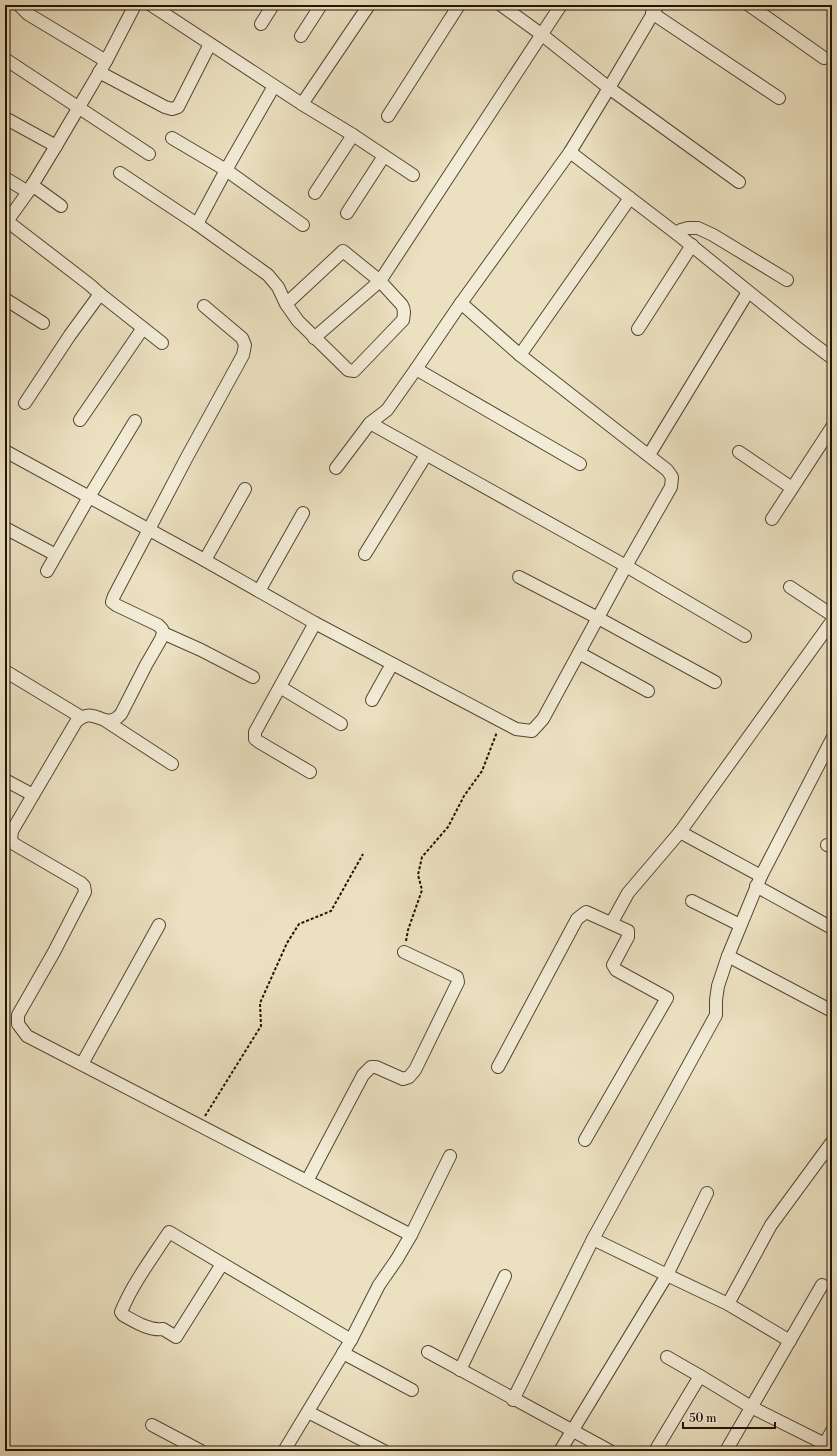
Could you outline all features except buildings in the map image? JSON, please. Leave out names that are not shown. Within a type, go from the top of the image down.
[{"type":"street","points":[[19,5],[28,14],[106,61]]},
{"type":"street","points":[[135,5],[106,61],[79,108],[30,188],[6,223],[90,285],[162,343]]},
{"type":"street","points":[[151,5],[413,175]]},
{"type":"street","points":[[261,24],[272,5]]},
{"type":"street","points":[[301,36],[321,5]]},
{"type":"street","points":[[302,104],[369,5]]},
{"type":"street","points":[[388,116],[459,5]]},
{"type":"street","points":[[501,5],[542,34],[610,88],[739,182]]},
{"type":"street","points":[[314,338],[380,281],[561,5]]},
{"type":"street","points":[[750,5],[824,58]]},
{"type":"street","points":[[336,468],[370,423],[387,410],[570,152],[610,88],[655,9],[779,98]]},
{"type":"street","points":[[99,72],[158,104],[172,109],[178,107],[210,44]]},
{"type":"street","points":[[5,59],[149,154]]},
{"type":"street","points":[[197,224],[274,86]]},
{"type":"street","points":[[5,118],[56,146]]},
{"type":"street","points":[[314,193],[353,135]]},
{"type":"street","points":[[172,138],[226,170],[303,225]]},
{"type":"street","points":[[570,152],[676,233],[832,358]]},
{"type":"street","points":[[347,213],[384,156]]},
{"type":"street","points":[[120,173],[197,224],[268,275],[278,287],[286,304],[298,321],[348,370],[354,371],[403,320],[404,309],[380,281],[343,251],[286,304]]},
{"type":"street","points":[[5,178],[30,188],[60,206]]},
{"type":"street","points":[[520,355],[630,198]]},
{"type":"street","points":[[676,233],[688,228],[698,228],[713,235],[787,280]]},
{"type":"street","points":[[638,329],[692,246]]},
{"type":"street","points":[[649,455],[748,292]]},
{"type":"street","points":[[25,403],[70,335],[100,294]]},
{"type":"street","points":[[5,300],[43,323]]},
{"type":"street","points":[[5,452],[205,560],[315,623],[392,664],[516,729],[532,732],[543,719],[626,566],[671,487],[672,477],[667,470],[649,455],[520,355],[462,303]]},
{"type":"street","points":[[106,721],[117,719],[121,714],[163,633],[162,629],[158,625],[112,602],[114,596],[148,529],[243,355],[245,345],[242,338],[204,306]]},
{"type":"street","points":[[80,420],[143,328]]},
{"type":"street","points":[[416,369],[580,464]]},
{"type":"street","points":[[47,572],[89,497],[135,421]]},
{"type":"street","points":[[370,423],[626,566],[744,636]]},
{"type":"street","points":[[772,520],[832,427]]},
{"type":"street","points":[[739,452],[792,488]]},
{"type":"street","points":[[365,554],[426,455]]},
{"type":"street","points":[[205,560],[245,489]]},
{"type":"street","points":[[259,591],[303,513]]},
{"type":"street","points":[[5,528],[56,555]]},
{"type":"street","points":[[519,577],[715,682]]},
{"type":"street","points":[[790,587],[832,615]]},
{"type":"street","points":[[612,922],[628,894],[680,832],[832,621]]},
{"type":"street","points":[[310,772],[255,739],[255,732],[315,623]]},
{"type":"street","points":[[163,633],[201,650],[253,677]]},
{"type":"street","points":[[579,653],[648,691]]},
{"type":"street","points":[[372,700],[392,664]]},
{"type":"street","points":[[5,671],[81,717]]},
{"type":"street","points":[[280,687],[341,724]]},
{"type":"street","points":[[172,764],[106,721],[89,715],[81,717],[76,722],[12,832],[11,839],[14,844],[81,883],[84,886],[85,892],[54,952],[18,1015],[18,1024],[27,1036],[411,1235]]},
{"type":"street","points":[[514,1400],[593,1239],[716,1015],[718,986],[740,925],[759,881],[832,739]]},
{"type":"street","points":[[5,780],[33,795]]},
{"type":"street","points":[[680,832],[832,928]]},
{"type":"street","points":[[692,901],[740,925]]},
{"type":"street","points":[[498,1067],[577,919],[586,912],[612,922],[628,931],[628,937],[613,965],[616,970],[667,998],[585,1140]]},
{"type":"street","points":[[82,1064],[159,925]]},
{"type":"street","points":[[307,1181],[363,1075],[371,1067],[376,1067],[403,1079],[409,1077],[414,1070],[458,982],[457,977],[404,952]]},
{"type":"street","points":[[728,956],[832,1011]]},
{"type":"street","points":[[728,1304],[771,1224],[832,1142]]},
{"type":"street","points":[[284,1451],[344,1353],[379,1285],[411,1235],[450,1156]]},
{"type":"street","points":[[560,1451],[667,1275],[707,1193]]},
{"type":"street","points":[[222,1264],[176,1337],[163,1328],[156,1330],[149,1328],[122,1315],[121,1312],[123,1307],[136,1284],[169,1232],[351,1340]]},
{"type":"street","points":[[593,1239],[728,1304],[790,1341]]},
{"type":"street","points":[[460,1370],[505,1276]]},
{"type":"street","points":[[726,1451],[822,1285]]},
{"type":"street","points":[[428,1352],[610,1451]]},
{"type":"street","points":[[344,1353],[412,1390]]},
{"type":"street","points":[[667,1357],[822,1448],[832,1431]]},
{"type":"street","points":[[655,1451],[700,1376]]},
{"type":"street","points":[[308,1412],[384,1451]]},
{"type":"street","points":[[152,1425],[201,1451]]},
{"type":"path","points":[[404,952],[408,930],[422,890],[418,875],[422,857],[448,827],[464,796],[482,771],[502,722]]},
{"type":"path","points":[[200,1125],[262,1026],[260,1003],[286,943],[299,924],[331,911],[363,854]]}]
